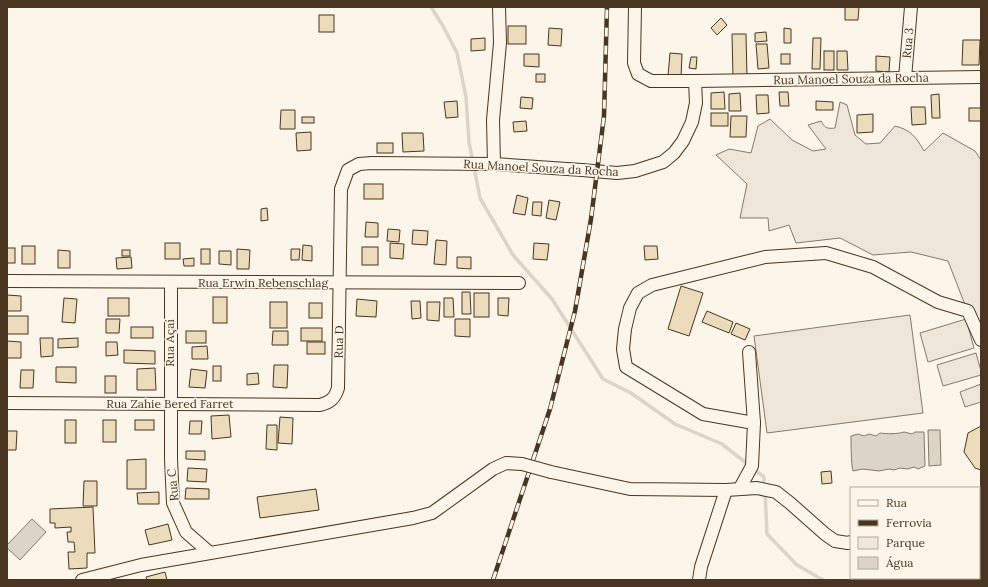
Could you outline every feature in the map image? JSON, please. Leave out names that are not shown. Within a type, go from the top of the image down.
[{"type":"street","points":[[494,164],[493,120],[500,44],[499,7]]},
{"type":"street","points":[[636,7],[634,63],[638,74],[651,81],[695,81]]},
{"type":"street","name":"Rua 3","points":[[905,78],[911,7]]},
{"type":"street","name":"Rua Manoel Souza da Rocha","points":[[340,283],[341,189],[348,170],[359,164],[494,164],[617,173],[635,171],[663,162],[674,153],[683,141],[692,122],[696,103],[695,81],[981,77]]},
{"type":"street","points":[[754,423],[703,414],[626,368],[623,349],[626,329],[630,308],[638,293],[652,285],[765,257],[826,253],[873,267],[938,302],[968,311],[981,340]]},
{"type":"street","name":"Rua Erwin Rebenschlag","points":[[7,281],[519,283]]},
{"type":"street","name":"Rua Açaí","points":[[170,282],[170,404]]},
{"type":"street","name":"Rua D","points":[[332,400],[336,395],[338,388],[340,283]]},
{"type":"street","points":[[740,488],[752,466],[754,423],[749,352]]},
{"type":"street","name":"Rua Zahie Bered Farret","points":[[7,403],[320,405],[332,400]]},
{"type":"street","name":"Rua C","points":[[170,404],[170,460],[173,503],[186,532],[210,552]]},
{"type":"street","points":[[82,580],[141,565],[413,518],[432,513],[493,469],[506,463],[522,464],[551,472],[630,489],[726,490],[757,488],[776,492],[790,502],[825,534],[835,541],[850,542]]},
{"type":"street","points":[[699,580],[701,567],[726,490]]},
{"type":"green space","points":[[840,102],[847,105],[855,135],[866,144],[880,143],[895,126],[909,132],[924,151],[943,133],[975,151],[981,160],[981,346],[948,261],[911,252],[873,255],[840,238],[796,243],[789,225],[769,231],[768,218],[740,218],[747,184],[716,155],[729,149],[751,153],[758,126],[770,119],[792,140],[813,151],[826,149],[808,125],[821,121],[826,128],[835,128]]},
{"type":"green space","points":[[910,315],[923,413],[767,433],[754,336]]},
{"type":"green space","points":[[966,319],[974,348],[928,362],[920,333]]},
{"type":"green space","points":[[976,353],[981,375],[943,386],[937,365]]},
{"type":"green space","points":[[981,384],[981,402],[965,407],[960,392]]},
{"type":"water","points":[[928,430],[940,430],[941,465],[929,466]]},
{"type":"water","points":[[904,432],[912,434],[915,432],[924,432],[925,466],[918,469],[914,467],[908,469],[900,468],[879,471],[863,469],[853,471],[851,459],[851,436],[858,434],[864,436],[869,434],[876,436],[880,433],[892,434]]},
{"type":"water","points":[[32,519],[46,532],[20,560],[7,548],[7,545]]},
{"type":"building","points":[[845,7],[859,7],[858,20],[845,20]]},
{"type":"building","points":[[319,15],[334,15],[334,32],[319,32]]},
{"type":"building","points":[[721,18],[727,25],[717,35],[711,28]]},
{"type":"building","points":[[508,26],[526,26],[526,44],[508,44]]},
{"type":"building","points":[[549,28],[562,29],[561,46],[548,45]]},
{"type":"building","points":[[784,28],[791,29],[791,43],[784,43]]},
{"type":"building","points":[[766,32],[767,41],[755,42],[755,33]]},
{"type":"building","points":[[732,34],[746,34],[747,77],[733,78]]},
{"type":"building","points":[[485,38],[485,50],[471,51],[471,39]]},
{"type":"building","points":[[813,38],[821,38],[820,69],[812,69]]},
{"type":"building","points":[[963,40],[980,40],[979,65],[962,65]]},
{"type":"building","points":[[756,44],[767,44],[769,68],[758,69]]},
{"type":"building","points":[[824,51],[834,51],[834,70],[824,70]]},
{"type":"building","points":[[837,51],[847,51],[848,70],[837,70]]},
{"type":"building","points":[[670,53],[682,54],[681,78],[668,76]]},
{"type":"building","points":[[524,54],[539,54],[539,67],[524,66]]},
{"type":"building","points":[[781,54],[790,54],[790,64],[781,64]]},
{"type":"building","points":[[876,56],[890,57],[889,72],[876,71]]},
{"type":"building","points":[[691,57],[697,57],[696,69],[689,68]]},
{"type":"building","points":[[536,74],[545,74],[545,82],[536,82]]},
{"type":"building","points":[[724,92],[725,109],[711,109],[711,93]]},
{"type":"building","points":[[779,92],[788,92],[789,106],[780,106]]},
{"type":"building","points":[[740,93],[741,111],[729,111],[729,94]]},
{"type":"building","points":[[939,94],[940,118],[932,118],[931,95]]},
{"type":"building","points":[[756,95],[768,95],[769,113],[757,114]]},
{"type":"building","points":[[521,97],[533,98],[532,109],[520,108]]},
{"type":"building","points":[[457,101],[458,117],[446,118],[444,102]]},
{"type":"building","points":[[816,101],[833,102],[833,110],[816,110]]},
{"type":"building","points":[[911,107],[925,107],[926,124],[912,125]]},
{"type":"building","points":[[969,108],[981,108],[981,121],[969,121]]},
{"type":"building","points":[[281,110],[295,110],[295,129],[280,129]]},
{"type":"building","points":[[711,113],[728,113],[728,126],[711,126]]},
{"type":"building","points":[[873,114],[873,132],[857,133],[857,115]]},
{"type":"building","points":[[731,116],[747,116],[746,137],[730,137]]},
{"type":"building","points":[[302,117],[314,117],[314,123],[302,123]]},
{"type":"building","points":[[526,121],[527,131],[514,132],[513,122]]},
{"type":"building","points":[[311,132],[311,150],[297,151],[296,133]]},
{"type":"building","points":[[402,133],[423,133],[424,151],[403,152]]},
{"type":"building","points":[[377,143],[393,143],[393,153],[377,153]]},
{"type":"building","points":[[364,184],[383,184],[383,199],[364,199]]},
{"type":"building","points":[[517,195],[528,198],[525,215],[513,213]]},
{"type":"building","points":[[549,200],[560,202],[556,220],[546,218]]},
{"type":"building","points":[[533,202],[542,202],[541,216],[532,215]]},
{"type":"building","points":[[267,208],[268,220],[261,221],[261,209]]},
{"type":"building","points":[[366,222],[378,223],[378,237],[365,237]]},
{"type":"building","points":[[388,229],[400,230],[399,242],[387,241]]},
{"type":"building","points":[[413,230],[428,231],[427,245],[412,244]]},
{"type":"building","points":[[436,240],[447,241],[446,265],[434,264]]},
{"type":"building","points":[[165,243],[180,243],[180,259],[165,259]]},
{"type":"building","points":[[390,243],[404,244],[403,259],[390,258]]},
{"type":"building","points":[[534,243],[549,244],[547,260],[533,259]]},
{"type":"building","points":[[303,245],[312,246],[312,261],[302,260]]},
{"type":"building","points":[[22,246],[35,246],[35,264],[22,264]]},
{"type":"building","points":[[644,246],[657,246],[658,259],[645,260]]},
{"type":"building","points":[[362,247],[378,247],[378,265],[362,265]]},
{"type":"building","points":[[7,248],[15,248],[15,263],[7,263]]},
{"type":"building","points":[[201,249],[210,249],[210,264],[201,264]]},
{"type":"building","points":[[237,249],[250,250],[249,269],[237,269]]},
{"type":"building","points":[[291,249],[300,249],[299,260],[291,260]]},
{"type":"building","points":[[58,250],[70,251],[70,268],[58,268]]},
{"type":"building","points":[[122,250],[130,250],[130,256],[122,256]]},
{"type":"building","points":[[219,251],[231,251],[231,265],[219,264]]},
{"type":"building","points":[[131,257],[132,268],[117,269],[116,258]]},
{"type":"building","points":[[457,257],[471,257],[471,269],[457,268]]},
{"type":"building","points":[[194,258],[194,266],[184,266],[183,259]]},
{"type":"building","points":[[681,286],[703,293],[689,336],[668,329]]},
{"type":"building","points":[[462,292],[470,292],[471,314],[462,314]]},
{"type":"building","points":[[474,293],[489,293],[489,317],[474,317]]},
{"type":"building","points":[[7,295],[21,296],[21,311],[7,311]]},
{"type":"building","points":[[213,297],[227,297],[227,323],[213,323]]},
{"type":"building","points":[[64,298],[77,299],[75,323],[62,322]]},
{"type":"building","points":[[108,298],[129,298],[129,316],[108,316]]},
{"type":"building","points":[[444,298],[453,298],[454,317],[444,317]]},
{"type":"building","points":[[498,298],[509,298],[508,316],[498,315]]},
{"type":"building","points":[[357,299],[377,301],[376,317],[356,316]]},
{"type":"building","points":[[411,301],[420,301],[421,318],[412,319]]},
{"type":"building","points":[[270,302],[287,302],[287,328],[270,328]]},
{"type":"building","points":[[427,302],[440,302],[439,321],[427,320]]},
{"type":"building","points":[[309,303],[322,303],[322,318],[309,318]]},
{"type":"building","points":[[707,311],[733,322],[729,333],[702,322]]},
{"type":"building","points":[[7,316],[28,316],[28,334],[7,334]]},
{"type":"building","points":[[106,319],[120,319],[119,333],[106,333]]},
{"type":"building","points":[[455,319],[470,319],[470,337],[455,336]]},
{"type":"building","points":[[736,323],[750,329],[745,340],[731,334]]},
{"type":"building","points":[[131,327],[153,327],[153,338],[131,338]]},
{"type":"building","points":[[301,328],[322,328],[322,341],[301,341]]},
{"type":"building","points":[[186,331],[206,331],[206,343],[186,343]]},
{"type":"building","points":[[273,331],[288,331],[288,345],[272,345]]},
{"type":"building","points":[[40,338],[53,338],[53,356],[41,357]]},
{"type":"building","points":[[78,338],[78,347],[58,348],[58,339]]},
{"type":"building","points":[[7,341],[21,342],[21,358],[7,358]]},
{"type":"building","points":[[106,342],[117,342],[118,355],[106,356]]},
{"type":"building","points":[[307,342],[325,342],[325,354],[307,354]]},
{"type":"building","points":[[207,346],[208,359],[192,359],[192,347]]},
{"type":"building","points":[[124,350],[155,351],[155,364],[124,363]]},
{"type":"building","points":[[274,365],[288,365],[287,388],[273,387]]},
{"type":"building","points":[[213,366],[221,366],[221,381],[213,381]]},
{"type":"building","points":[[56,367],[76,367],[76,383],[56,382]]},
{"type":"building","points":[[155,368],[156,390],[137,390],[137,369]]},
{"type":"building","points":[[191,369],[207,371],[205,388],[189,387]]},
{"type":"building","points":[[21,370],[34,370],[33,388],[20,388]]},
{"type":"building","points":[[258,373],[259,384],[247,385],[247,374]]},
{"type":"building","points":[[105,376],[116,376],[116,393],[105,393]]},
{"type":"building","points":[[229,415],[231,437],[212,439],[211,416]]},
{"type":"building","points":[[280,417],[293,418],[292,444],[278,443]]},
{"type":"building","points":[[65,420],[76,420],[76,443],[65,443]]},
{"type":"building","points":[[103,420],[116,420],[116,442],[103,442]]},
{"type":"building","points":[[135,420],[154,420],[154,430],[135,430]]},
{"type":"building","points":[[190,421],[202,421],[201,434],[189,434]]},
{"type":"building","points":[[267,425],[277,425],[277,450],[266,449]]},
{"type":"building","points":[[981,426],[981,470],[975,468],[964,452],[968,433]]},
{"type":"building","points":[[7,431],[17,431],[16,450],[7,450]]},
{"type":"building","points":[[186,451],[205,451],[205,460],[186,459]]},
{"type":"building","points":[[146,459],[146,489],[127,489],[127,460]]},
{"type":"building","points":[[188,468],[207,469],[206,482],[187,481]]},
{"type":"building","points":[[831,471],[832,483],[822,484],[821,472]]},
{"type":"building","points":[[84,481],[97,481],[97,506],[83,506]]},
{"type":"building","points":[[186,488],[209,489],[209,499],[185,499]]},
{"type":"building","points":[[316,489],[319,510],[260,518],[257,497]]},
{"type":"building","points":[[159,492],[159,504],[138,504],[137,493]]},
{"type":"building","points":[[93,507],[95,553],[87,553],[87,568],[69,569],[68,552],[75,552],[74,542],[68,542],[67,532],[71,532],[71,527],[55,528],[55,523],[50,523],[50,509]]},
{"type":"building","points":[[168,524],[172,540],[149,545],[145,530]]},
{"type":"building","points":[[165,572],[167,580],[147,580],[146,577]]},
{"type":"waterway","points":[[431,7],[457,53],[466,97],[469,142],[480,198],[513,255],[552,299],[603,379],[631,393],[675,424],[722,444],[764,477],[764,486]]},
{"type":"waterway","points":[[765,493],[767,534],[797,565],[823,580]]},
{"type":"railway","points":[[493,580],[550,409],[575,311],[591,219],[604,116],[607,7]]}]
